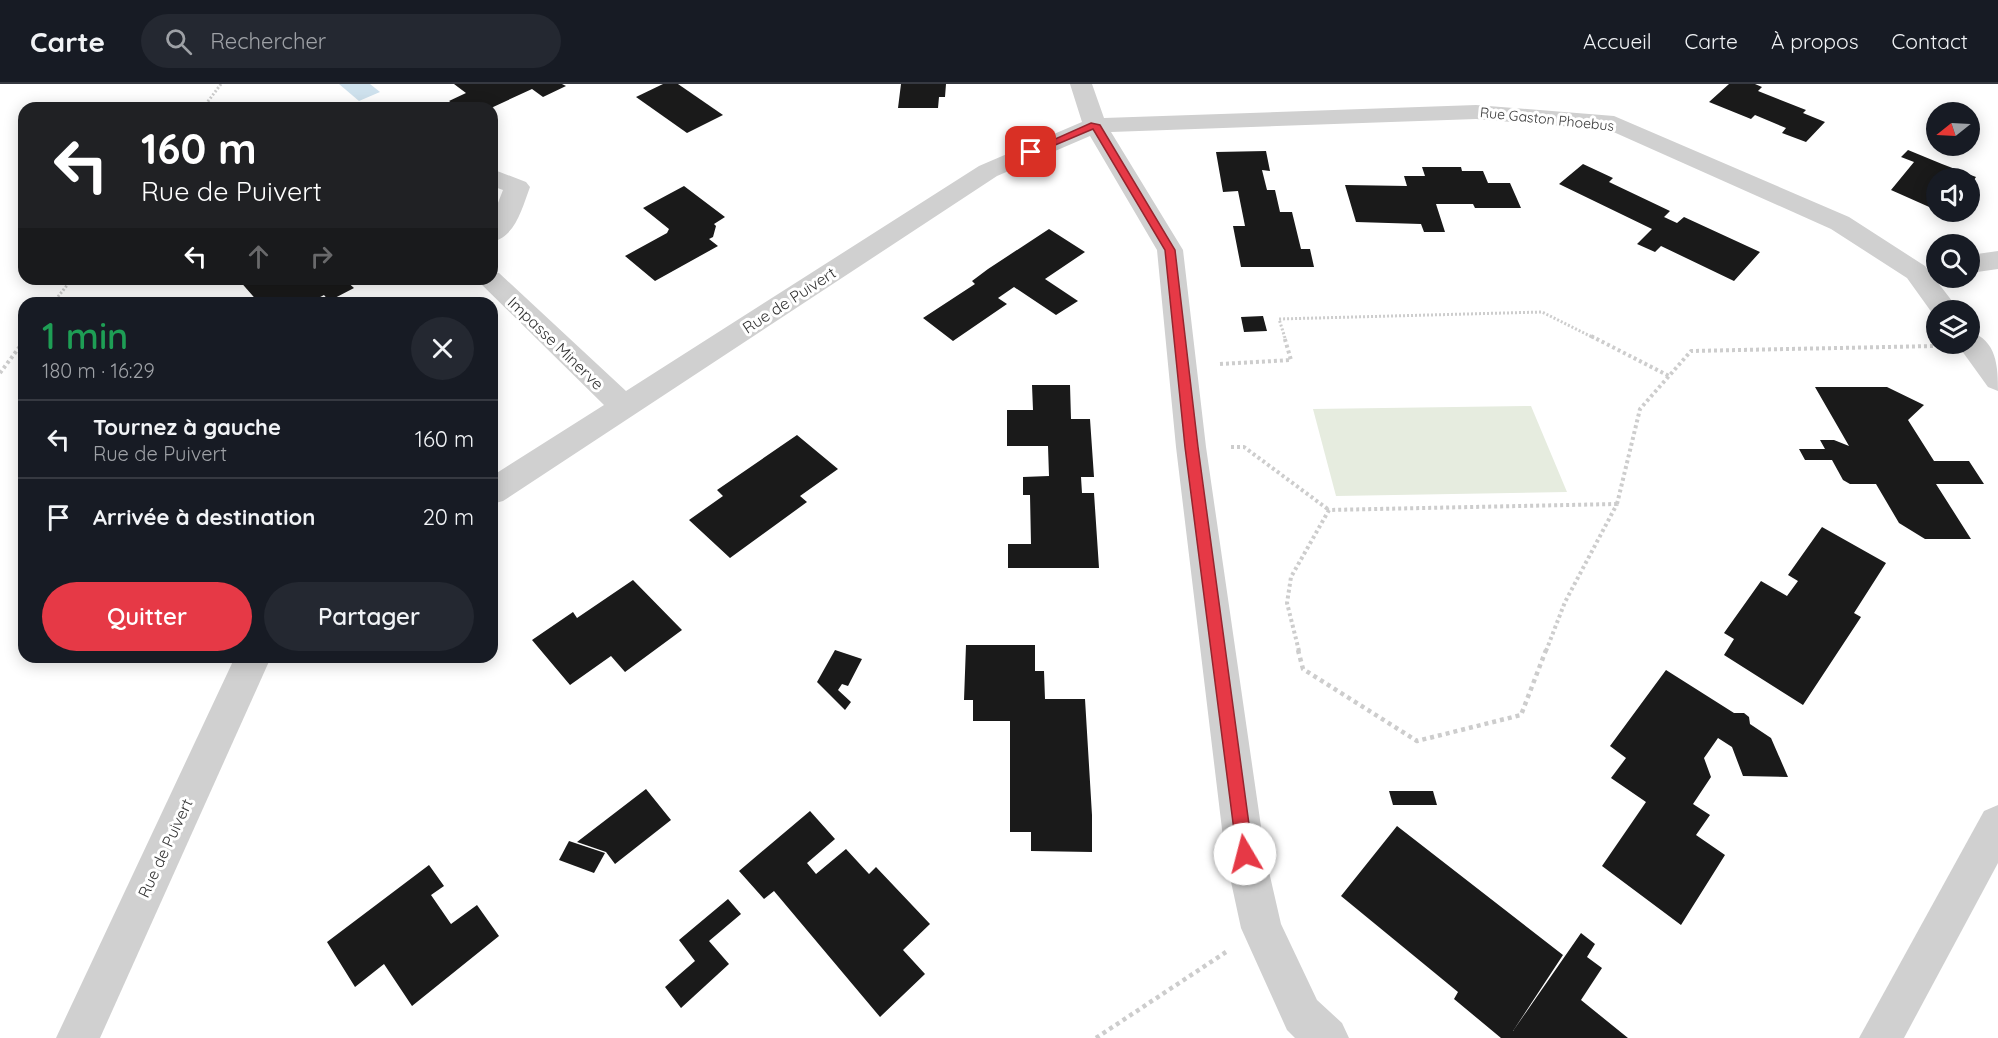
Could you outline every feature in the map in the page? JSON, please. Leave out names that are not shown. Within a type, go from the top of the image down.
[{"type":"street","points":[[1082,84],[1095,125],[1170,250],[1191,447],[1245,854],[1261,928],[1302,1015],[1327,1038]]},
{"type":"street","name":"Rue Gaston Phoebus","points":[[1095,125],[1476,112],[1614,123],[1840,223],[1926,270]]},
{"type":"street","name":"Rue de Puivert","points":[[498,488],[988,171],[1095,125]]},
{"type":"street","points":[[498,179],[518,187],[503,223],[498,228]]},
{"type":"street","points":[[1980,263],[1998,260]]},
{"type":"street","name":"Impasse Minerve","points":[[495,285],[624,407]]},
{"type":"street","points":[[1978,354],[1998,380]]},
{"type":"street","name":"Rue de Puivert","points":[[78,1038],[250,663]]},
{"type":"street","points":[[1881,1038],[1998,824]]},
{"type":"path","points":[[208,102],[221,84]]},
{"type":"path","points":[[58,297],[67,285]]},
{"type":"path","points":[[1183,366],[1291,360],[1279,319],[1542,312],[1669,375]]},
{"type":"path","points":[[1329,510],[1291,577],[1287,603],[1303,669],[1417,741],[1521,715],[1565,602],[1617,504],[1640,409],[1691,351],[1926,345]]},
{"type":"path","points":[[0,373],[18,349]]},
{"type":"path","points":[[1191,447],[1244,447],[1329,510],[1617,504]]},
{"type":"path","points":[[1096,1038],[1261,928]]},
{"type":"shaded area","points":[[1531,406],[1567,492],[1336,496],[1313,409]]},
{"type":"water","points":[[339,84],[370,84],[380,92],[359,101]]},
{"type":"building","points":[[454,84],[562,84],[566,86],[543,97],[532,89],[498,105],[498,102],[449,101],[466,93]]},
{"type":"building","points":[[663,84],[678,84],[723,115],[687,133],[636,97]]},
{"type":"building","points":[[901,84],[946,84],[945,97],[939,97],[938,108],[898,108]]},
{"type":"building","points":[[1729,84],[1755,84],[1762,87],[1758,91],[1806,110],[1803,113],[1825,122],[1806,142],[1782,133],[1786,128],[1755,115],[1751,119],[1709,102]]},
{"type":"building","points":[[1908,150],[1952,168],[1926,168],[1926,206],[1891,190],[1914,162],[1901,157]]},
{"type":"building","points":[[1266,151],[1270,171],[1262,170],[1267,190],[1275,190],[1280,212],[1292,212],[1301,249],[1310,249],[1314,267],[1241,267],[1233,226],[1245,226],[1238,191],[1223,192],[1216,152]]},
{"type":"building","points":[[1583,164],[1613,178],[1609,182],[1670,211],[1664,217],[1677,223],[1684,217],[1760,252],[1734,281],[1661,246],[1655,252],[1637,244],[1652,229],[1559,184]]},
{"type":"building","points":[[1422,167],[1461,167],[1462,171],[1483,171],[1488,183],[1510,183],[1521,208],[1475,208],[1473,204],[1436,204],[1445,232],[1424,232],[1421,224],[1356,222],[1345,185],[1407,186],[1404,176],[1425,176]]},
{"type":"building","points":[[684,186],[725,217],[714,224],[716,226],[713,237],[709,239],[718,246],[655,281],[625,256],[667,233],[669,229],[643,208]]},
{"type":"building","points":[[1049,229],[1085,252],[1045,279],[1078,301],[1056,315],[1014,287],[998,298],[1007,304],[953,341],[923,318],[975,284],[972,281],[988,269]]},
{"type":"building","points":[[243,285],[351,285],[354,288],[337,297],[324,295],[320,297],[254,297]]},
{"type":"building","points":[[1263,316],[1267,331],[1244,332],[1241,317]]},
{"type":"building","points":[[1032,385],[1070,385],[1071,419],[1090,419],[1094,477],[1081,477],[1082,493],[1094,493],[1099,568],[1008,568],[1008,544],[1031,544],[1030,495],[1023,495],[1023,477],[1049,476],[1048,446],[1007,446],[1007,410],[1033,410]]},
{"type":"building","points":[[1815,387],[1887,387],[1924,405],[1908,420],[1934,461],[1969,461],[1984,484],[1936,484],[1971,539],[1925,539],[1899,523],[1876,484],[1850,484],[1843,480],[1832,460],[1805,460],[1799,449],[1825,449],[1820,440],[1834,440],[1849,446]]},
{"type":"building","points":[[797,435],[838,469],[800,496],[807,502],[730,558],[689,520],[723,496],[717,490]]},
{"type":"building","points":[[1822,527],[1886,563],[1854,613],[1861,617],[1803,705],[1724,655],[1734,639],[1724,633],[1761,581],[1787,596],[1798,581],[1788,575]]},
{"type":"building","points":[[633,580],[682,630],[625,672],[611,656],[570,685],[532,640],[573,612],[577,618]]},
{"type":"building","points":[[966,645],[1035,645],[1035,671],[1044,671],[1045,699],[1085,699],[1092,852],[1031,851],[1031,832],[1010,832],[1010,721],[973,721],[973,700],[964,700]]},
{"type":"building","points":[[835,650],[862,659],[848,686],[842,684],[838,690],[851,702],[845,710],[817,682]]},
{"type":"building","points":[[1666,670],[1734,713],[1744,713],[1749,717],[1750,724],[1771,738],[1788,777],[1743,776],[1732,747],[1718,738],[1704,758],[1711,777],[1693,804],[1710,815],[1696,835],[1725,855],[1681,925],[1602,866],[1646,802],[1611,778],[1626,758],[1610,746]]},
{"type":"building","points":[[646,789],[671,820],[615,864],[606,852],[577,842]]},
{"type":"building","points":[[1389,791],[1433,791],[1437,805],[1393,805]]},
{"type":"building","points":[[810,811],[835,839],[807,863],[816,874],[846,849],[869,874],[876,867],[930,924],[903,950],[925,974],[880,1017],[774,891],[764,899],[739,871]]},
{"type":"building","points":[[1397,826],[1563,955],[1513,1031],[1581,933],[1595,944],[1587,957],[1602,968],[1581,1000],[1628,1038],[1501,1038],[1454,999],[1458,992],[1341,896]]},
{"type":"building","points":[[569,841],[605,853],[594,873],[559,860]]},
{"type":"building","points":[[429,865],[444,886],[431,895],[451,924],[477,905],[499,936],[412,1006],[384,964],[355,987],[327,942]]},
{"type":"building","points":[[728,899],[741,914],[709,941],[729,964],[681,1008],[665,987],[695,961],[679,940]]},
{"type":"route","points":[[1031,152],[1095,125],[1170,250],[1191,447],[1245,854]]}]
